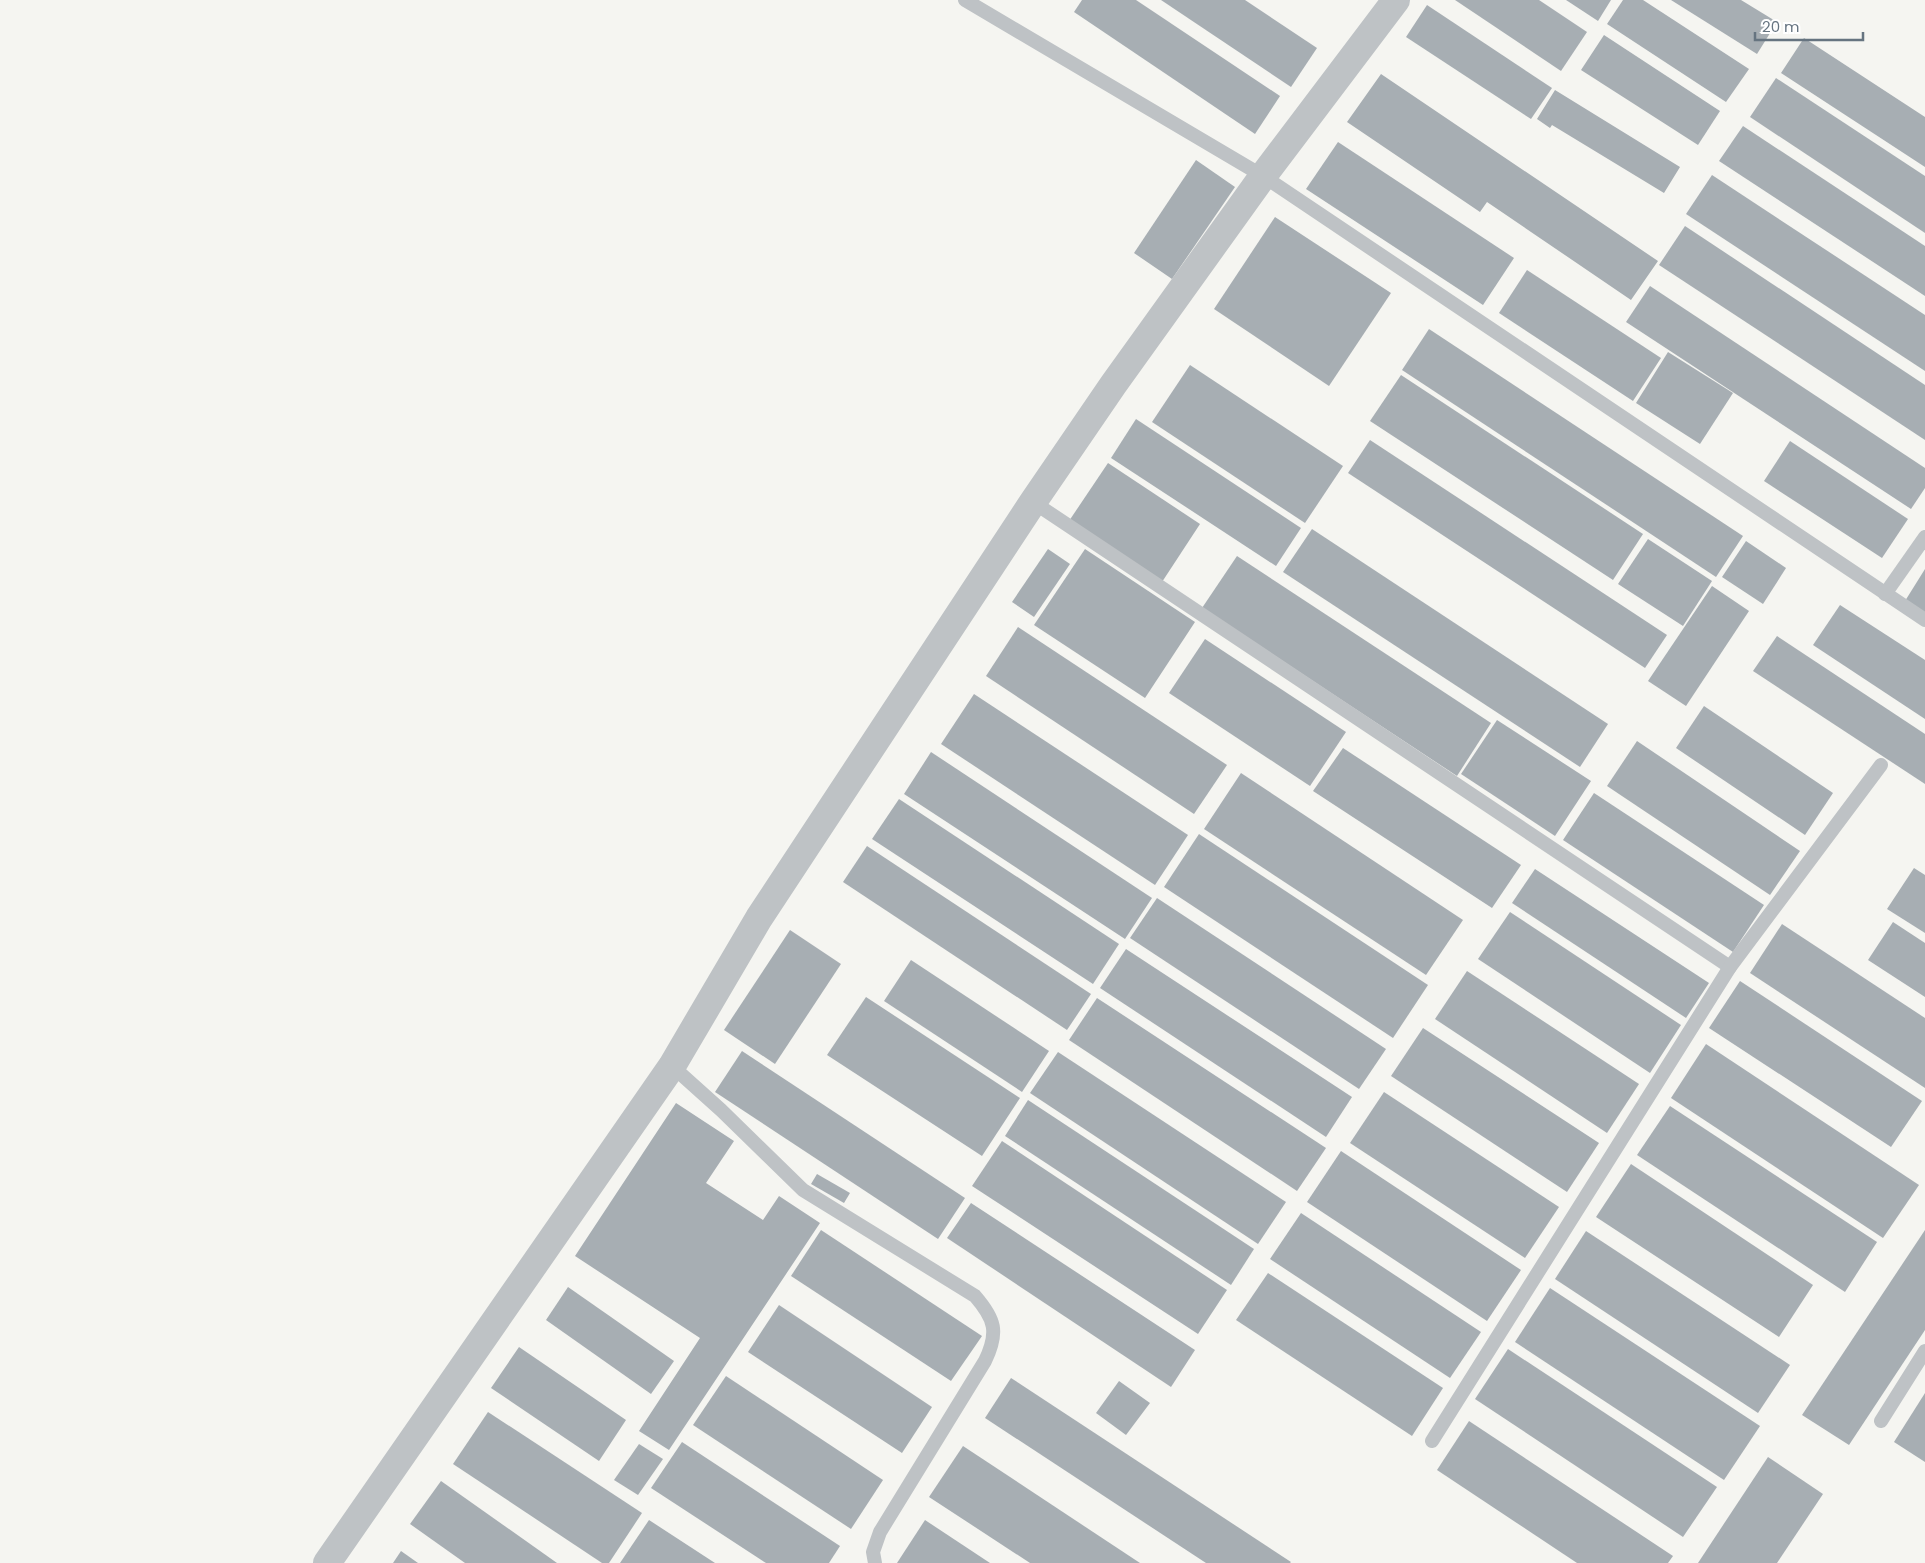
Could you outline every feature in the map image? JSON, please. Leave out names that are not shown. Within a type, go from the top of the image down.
[{"type":"street","points":[[327,1563],[672,1066],[759,918],[1033,502],[1113,385],[1263,176],[1396,0]]},
{"type":"lane","points":[[966,0],[1263,176],[1925,620]]},
{"type":"lane","points":[[1033,502],[1730,968]]},
{"type":"lane","points":[[1885,594],[1925,537]]},
{"type":"lane","points":[[1432,1440],[1730,968],[1880,766]]},
{"type":"lane","points":[[672,1066],[804,1190],[975,1296],[992,1320],[994,1332],[992,1348],[986,1361],[880,1532],[873,1552],[875,1563]]},
{"type":"lane","points":[[1881,1421],[1925,1351]]},
{"type":"building","points":[[1082,0],[1136,0],[1280,96],[1255,134],[1074,12]]},
{"type":"building","points":[[1161,0],[1245,0],[1317,48],[1291,87]]},
{"type":"building","points":[[1455,0],[1539,0],[1587,32],[1561,71]]},
{"type":"building","points":[[1566,0],[1611,0],[1598,21]]},
{"type":"building","points":[[1623,0],[1643,0],[1749,69],[1726,102],[1607,24]]},
{"type":"building","points":[[1671,0],[1741,0],[1777,22],[1757,54]]},
{"type":"building","points":[[1427,5],[1552,88],[1531,119],[1406,37]]},
{"type":"building","points":[[1604,35],[1720,111],[1698,145],[1581,70]]},
{"type":"building","points":[[1804,38],[1925,117],[1925,167],[1781,73]]},
{"type":"building","points":[[1381,74],[1658,261],[1631,300],[1487,202],[1480,212],[1347,122]]},
{"type":"building","points":[[1776,78],[1925,176],[1925,233],[1750,117]]},
{"type":"building","points":[[1555,90],[1680,167],[1664,193],[1552,125],[1550,128],[1537,119]]},
{"type":"building","points":[[1743,126],[1925,246],[1925,296],[1719,161]]},
{"type":"building","points":[[1338,142],[1514,258],[1483,305],[1306,189]]},
{"type":"building","points":[[1196,160],[1235,187],[1172,279],[1134,253]]},
{"type":"building","points":[[1712,175],[1925,315],[1925,371],[1686,214]]},
{"type":"building","points":[[1275,217],[1391,293],[1329,386],[1214,309]]},
{"type":"building","points":[[1685,226],[1925,385],[1925,440],[1659,265]]},
{"type":"building","points":[[1527,270],[1661,358],[1633,401],[1499,313]]},
{"type":"building","points":[[1650,286],[1925,468],[1925,488],[1911,509],[1626,322]]},
{"type":"building","points":[[1429,329],[1743,536],[1716,577],[1402,370]]},
{"type":"building","points":[[1668,352],[1733,393],[1700,444],[1636,403]]},
{"type":"building","points":[[1190,365],[1343,466],[1305,523],[1152,422]]},
{"type":"building","points":[[1401,375],[1643,534],[1613,580],[1370,421]]},
{"type":"building","points":[[1136,419],[1301,528],[1276,566],[1111,458]]},
{"type":"building","points":[[1370,440],[1667,635],[1645,668],[1348,473]]},
{"type":"building","points":[[1790,441],[1908,519],[1882,558],[1764,481]]},
{"type":"building","points":[[1108,463],[1200,524],[1162,582],[1069,521]]},
{"type":"building","points":[[1312,529],[1608,724],[1580,767],[1283,572]]},
{"type":"building","points":[[1648,539],[1712,581],[1683,626],[1618,584]]},
{"type":"building","points":[[1746,541],[1786,568],[1763,604],[1722,577]]},
{"type":"building","points":[[1048,549],[1070,564],[1034,617],[1012,602]]},
{"type":"building","points":[[1085,549],[1195,622],[1145,698],[1034,625]]},
{"type":"building","points":[[1237,556],[1491,723],[1457,776],[1202,608]]},
{"type":"building","points":[[1925,569],[1925,614],[1905,601]]},
{"type":"building","points":[[1712,586],[1749,611],[1686,706],[1648,681]]},
{"type":"building","points":[[1840,605],[1925,660],[1925,719],[1813,645]]},
{"type":"building","points":[[1018,627],[1227,765],[1194,814],[986,676]]},
{"type":"building","points":[[1777,636],[1925,734],[1925,784],[1753,671]]},
{"type":"building","points":[[1205,639],[1346,732],[1310,786],[1169,693]]},
{"type":"building","points":[[974,694],[1188,835],[1155,885],[941,744]]},
{"type":"building","points":[[1704,706],[1833,793],[1805,835],[1676,748]]},
{"type":"building","points":[[1497,720],[1591,781],[1555,836],[1461,774]]},
{"type":"building","points":[[1637,741],[1800,851],[1770,895],[1607,786]]},
{"type":"building","points":[[1343,748],[1521,865],[1492,908],[1313,791]]},
{"type":"building","points":[[931,752],[1152,898],[1125,939],[904,794]]},
{"type":"building","points":[[1241,773],[1463,920],[1426,975],[1204,829]]},
{"type":"building","points":[[1594,793],[1764,905],[1733,952],[1563,840]]},
{"type":"building","points":[[899,799],[1119,944],[1093,984],[872,839]]},
{"type":"building","points":[[1199,834],[1428,985],[1393,1038],[1164,887]]},
{"type":"building","points":[[867,846],[1091,994],[1067,1030],[843,882]]},
{"type":"building","points":[[1914,868],[1925,875],[1925,933],[1887,909]]},
{"type":"building","points":[[1535,869],[1709,983],[1686,1018],[1512,903]]},
{"type":"building","points":[[1157,898],[1386,1049],[1359,1089],[1130,938]]},
{"type":"building","points":[[1510,912],[1681,1025],[1650,1073],[1478,959]]},
{"type":"building","points":[[1893,922],[1925,943],[1925,997],[1868,960]]},
{"type":"building","points":[[1782,924],[1925,1018],[1925,1088],[1750,973]]},
{"type":"building","points":[[790,930],[841,964],[775,1064],[724,1030]]},
{"type":"building","points":[[1126,949],[1352,1097],[1326,1137],[1100,988]]},
{"type":"building","points":[[911,960],[1049,1051],[1022,1092],[884,1001]]},
{"type":"building","points":[[1467,971],[1639,1084],[1607,1133],[1435,1019]]},
{"type":"building","points":[[1740,981],[1922,1101],[1891,1147],[1709,1028]]},
{"type":"building","points":[[866,997],[1020,1098],[982,1156],[827,1055]]},
{"type":"building","points":[[1097,998],[1326,1148],[1297,1191],[1069,1040]]},
{"type":"building","points":[[1423,1028],[1599,1143],[1567,1192],[1391,1076]]},
{"type":"building","points":[[1706,1044],[1919,1185],[1883,1238],[1671,1098]]},
{"type":"building","points":[[742,1051],[965,1198],[938,1239],[715,1092]]},
{"type":"building","points":[[1058,1052],[1286,1202],[1258,1244],[1030,1093]]},
{"type":"building","points":[[1384,1092],[1559,1207],[1525,1258],[1350,1143]]},
{"type":"building","points":[[1028,1100],[1254,1249],[1231,1285],[1005,1136]]},
{"type":"building","points":[[676,1103],[734,1141],[706,1183],[763,1220],[779,1196],[820,1223],[669,1450],[639,1431],[700,1338],[575,1256]]},
{"type":"building","points":[[1670,1106],[1877,1242],[1845,1292],[1637,1155]]},
{"type":"building","points":[[1002,1141],[1227,1290],[1198,1334],[972,1186]]},
{"type":"building","points":[[1341,1151],[1521,1270],[1487,1321],[1307,1202]]},
{"type":"building","points":[[1631,1164],[1813,1285],[1779,1337],[1596,1217]]},
{"type":"building","points":[[817,1174],[850,1193],[844,1203],[811,1184]]},
{"type":"building","points":[[971,1203],[1195,1350],[1171,1387],[947,1238]]},
{"type":"building","points":[[1301,1213],[1481,1332],[1450,1378],[1270,1259]]},
{"type":"building","points":[[821,1230],[982,1336],[951,1381],[791,1276]]},
{"type":"building","points":[[1925,1230],[1925,1330],[1849,1445],[1802,1415]]},
{"type":"building","points":[[1586,1231],[1790,1365],[1758,1413],[1555,1279]]},
{"type":"building","points":[[1268,1273],[1443,1388],[1412,1436],[1236,1320]]},
{"type":"building","points":[[568,1287],[674,1361],[651,1394],[546,1320]]},
{"type":"building","points":[[1550,1288],[1760,1426],[1724,1480],[1515,1342]]},
{"type":"building","points":[[779,1305],[932,1407],[902,1453],[748,1352]]},
{"type":"building","points":[[519,1347],[626,1420],[599,1461],[491,1388]]},
{"type":"building","points":[[1508,1349],[1717,1487],[1683,1537],[1475,1399]]},
{"type":"building","points":[[726,1376],[883,1480],[851,1529],[693,1425]]},
{"type":"building","points":[[1011,1378],[1291,1562],[1206,1563],[985,1418]]},
{"type":"building","points":[[1119,1381],[1150,1403],[1126,1435],[1096,1413]]},
{"type":"building","points":[[1925,1393],[1925,1462],[1894,1442]]},
{"type":"building","points":[[488,1412],[642,1513],[609,1563],[602,1563],[453,1464]]},
{"type":"building","points":[[1469,1421],[1673,1556],[1668,1563],[1577,1563],[1437,1470]]},
{"type":"building","points":[[682,1442],[840,1546],[829,1563],[766,1563],[651,1488]]},
{"type":"building","points":[[639,1444],[663,1459],[638,1495],[614,1480]]},
{"type":"building","points":[[963,1446],[1140,1563],[1030,1563],[929,1497]]},
{"type":"building","points":[[1768,1457],[1823,1494],[1777,1563],[1698,1563]]},
{"type":"building","points":[[441,1481],[557,1563],[465,1563],[410,1524]]},
{"type":"building","points":[[649,1520],[715,1563],[620,1563]]},
{"type":"building","points":[[925,1520],[990,1563],[897,1563]]},
{"type":"building","points":[[401,1551],[418,1563],[393,1563]]}]
